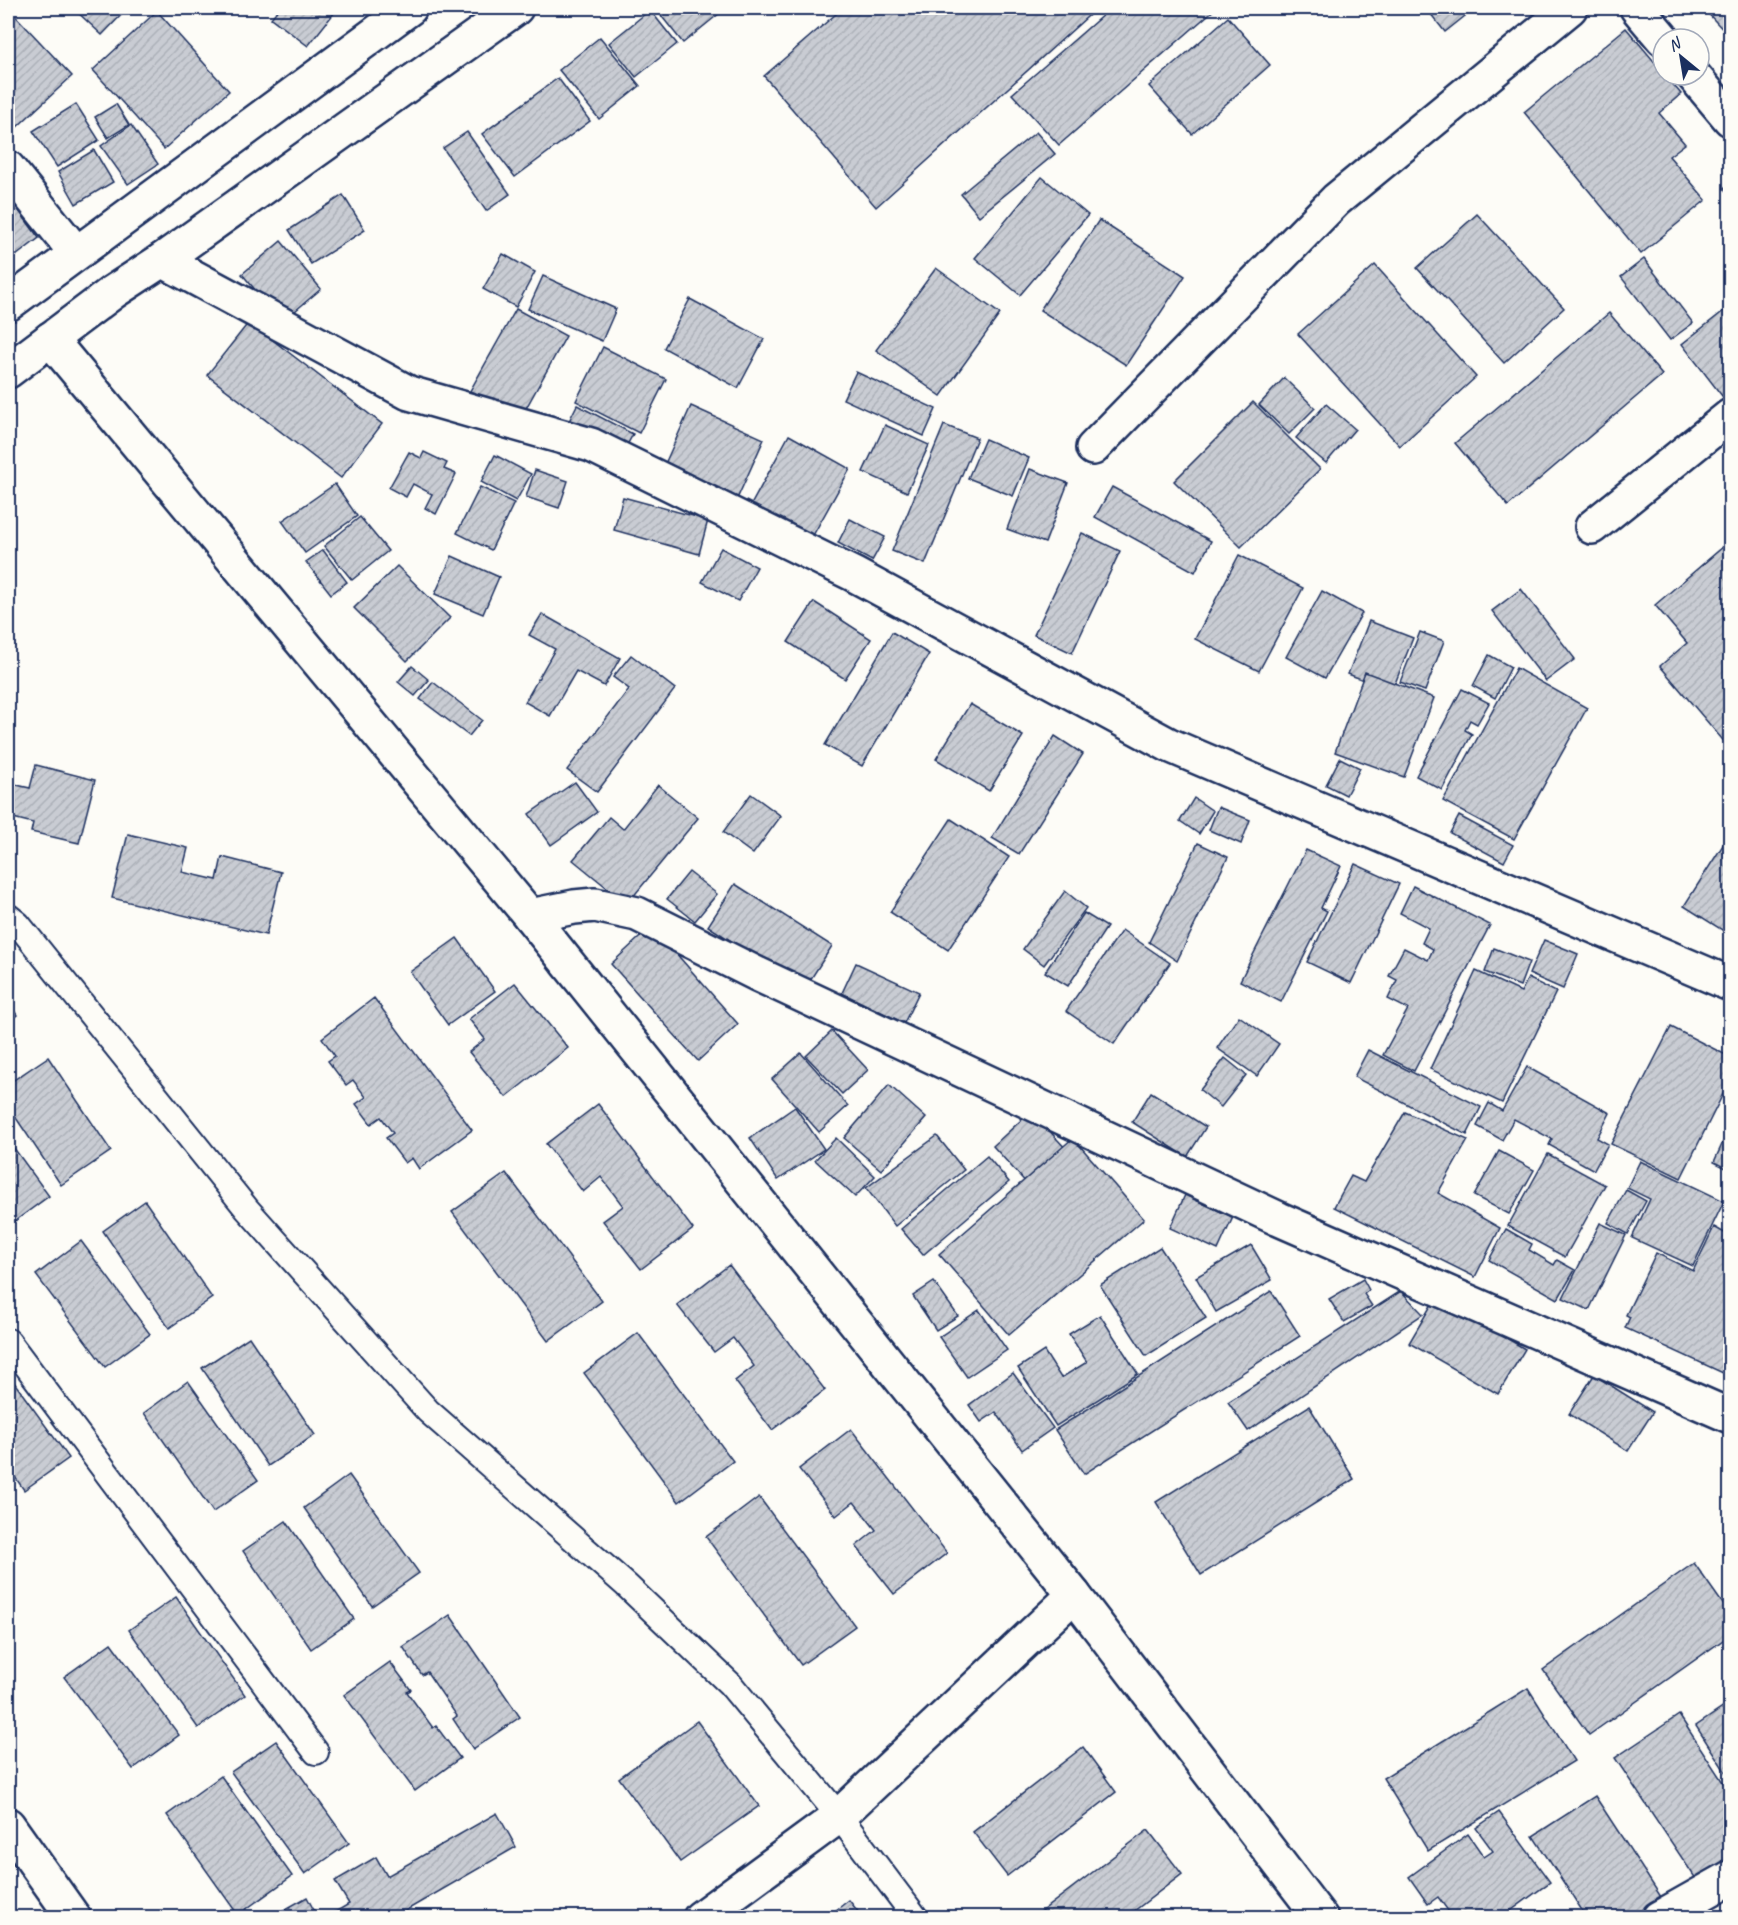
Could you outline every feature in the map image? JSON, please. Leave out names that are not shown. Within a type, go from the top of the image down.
[{"type":"street","points":[[8,304],[410,8]]},
{"type":"street","points":[[8,371],[113,292],[162,260],[516,8]]},
{"type":"street","points":[[1093,448],[1336,200],[1570,8]]},
{"type":"street","points":[[1637,8],[1654,27]]},
{"type":"street","points":[[1704,87],[1731,120]]},
{"type":"street","points":[[8,168],[76,253]]},
{"type":"street","points":[[162,260],[409,393],[591,445],[853,574],[1169,745],[1731,984]]},
{"type":"street","points":[[50,339],[530,916],[1074,1595],[1321,1917]]},
{"type":"street","points":[[1592,527],[1731,416]]},
{"type":"street","points":[[530,916],[595,905],[637,914],[757,974],[1279,1219],[1731,1416]]},
{"type":"street","points":[[699,1917],[839,1816],[1074,1595]]},
{"type":"street","points":[[8,1825],[74,1917]]},
{"type":"street","points":[[1659,1917],[1731,1878]]},
{"type":"lane","points":[[8,916],[18,924],[247,1209],[428,1411],[626,1585],[730,1684],[839,1816],[916,1917]]},
{"type":"lane","points":[[8,1341],[316,1752]]},
{"type":"building","points":[[8,8],[72,76],[16,128],[8,119]]},
{"type":"building","points":[[73,8],[128,8],[102,35]]},
{"type":"building","points":[[279,8],[338,8],[308,46],[271,18]]},
{"type":"building","points":[[655,8],[716,8],[720,13],[683,43]]},
{"type":"building","points":[[843,8],[1097,8],[876,207],[764,76]]},
{"type":"building","points":[[1111,8],[1216,8],[1059,145],[1012,94]]},
{"type":"building","points":[[1426,8],[1475,8],[1445,32]]},
{"type":"building","points":[[1703,8],[1730,8],[1730,33],[1728,35]]},
{"type":"building","points":[[650,10],[677,44],[636,77],[609,43]]},
{"type":"building","points":[[157,11],[229,91],[164,149],[93,70]]},
{"type":"building","points":[[1228,17],[1270,65],[1192,134],[1149,86]]},
{"type":"building","points":[[1626,28],[1651,58],[1651,87],[1675,87],[1681,94],[1659,113],[1685,144],[1669,156],[1706,200],[1641,254],[1524,112]]},
{"type":"building","points":[[600,37],[640,86],[599,119],[559,70]]},
{"type":"building","points":[[558,78],[590,121],[515,177],[482,134]]},
{"type":"building","points":[[76,104],[99,140],[57,167],[33,131]]},
{"type":"building","points":[[116,104],[129,125],[108,138],[95,117]]},
{"type":"building","points":[[131,125],[158,164],[128,184],[101,146]]},
{"type":"building","points":[[467,132],[510,194],[486,211],[443,148]]},
{"type":"building","points":[[1036,132],[1055,154],[979,216],[961,194]]},
{"type":"building","points":[[94,150],[113,182],[76,204],[58,172]]},
{"type":"building","points":[[1042,177],[1088,215],[1020,295],[975,258]]},
{"type":"building","points":[[1730,183],[1730,197],[1724,188]]},
{"type":"building","points":[[343,195],[365,230],[311,264],[289,230]]},
{"type":"building","points":[[8,196],[39,238],[8,262]]},
{"type":"building","points":[[1477,214],[1564,308],[1504,363],[1417,268]]},
{"type":"building","points":[[1099,220],[1185,276],[1126,365],[1040,310]]},
{"type":"building","points":[[281,241],[321,289],[282,322],[242,274]]},
{"type":"building","points":[[503,254],[535,272],[516,307],[483,289]]},
{"type":"building","points":[[1644,259],[1693,323],[1670,340],[1621,277]]},
{"type":"building","points":[[1375,265],[1476,377],[1400,446],[1298,334]]},
{"type":"building","points":[[936,268],[1000,314],[941,396],[876,350]]},
{"type":"building","points":[[543,276],[616,309],[602,341],[528,309]]},
{"type":"building","points":[[690,299],[764,339],[738,388],[664,348]]},
{"type":"building","points":[[1730,306],[1730,390],[1722,396],[1682,344]]},
{"type":"building","points":[[516,309],[566,336],[520,419],[470,391]]},
{"type":"building","points":[[1609,313],[1662,375],[1508,506],[1455,443]]},
{"type":"building","points":[[249,322],[382,424],[341,478],[207,375]]},
{"type":"building","points":[[603,347],[666,379],[639,433],[576,401]]},
{"type":"building","points":[[856,372],[936,409],[924,436],[843,399]]},
{"type":"building","points":[[1284,378],[1315,408],[1289,434],[1259,405]]},
{"type":"building","points":[[1253,402],[1320,469],[1241,547],[1174,481]]},
{"type":"building","points":[[1326,404],[1355,429],[1326,463],[1296,438]]},
{"type":"building","points":[[577,405],[633,434],[620,458],[565,429]]},
{"type":"building","points":[[691,406],[764,439],[737,499],[664,466]]},
{"type":"building","points":[[885,425],[929,445],[907,492],[863,472]]},
{"type":"building","points":[[944,425],[977,438],[925,564],[892,551]]},
{"type":"building","points":[[789,435],[850,469],[811,539],[751,505]]},
{"type":"building","points":[[985,439],[1029,458],[1013,496],[968,478]]},
{"type":"building","points":[[409,452],[421,458],[424,452],[447,463],[444,469],[456,474],[436,514],[425,508],[432,494],[413,484],[406,497],[389,488]]},
{"type":"building","points":[[495,455],[531,474],[516,501],[481,482]]},
{"type":"building","points":[[1030,469],[1068,483],[1045,543],[1007,529]]},
{"type":"building","points":[[535,470],[568,481],[559,508],[526,497]]},
{"type":"building","points":[[335,484],[357,516],[305,553],[282,521]]},
{"type":"building","points":[[480,487],[514,503],[491,550],[457,533]]},
{"type":"building","points":[[1112,487],[1211,541],[1195,572],[1095,517]]},
{"type":"building","points":[[623,497],[708,520],[699,554],[614,530]]},
{"type":"building","points":[[360,517],[388,551],[352,580],[324,546]]},
{"type":"building","points":[[850,519],[885,537],[872,561],[838,543]]},
{"type":"building","points":[[1082,533],[1120,551],[1072,653],[1034,635]]},
{"type":"building","points":[[1730,541],[1730,742],[1727,745],[1660,666],[1687,643],[1655,605]]},
{"type":"building","points":[[721,548],[757,567],[738,601],[702,582]]},
{"type":"building","points":[[323,550],[347,582],[331,594],[306,562]]},
{"type":"building","points":[[1239,555],[1303,588],[1259,671],[1195,639]]},
{"type":"building","points":[[452,556],[499,577],[483,614],[435,594]]},
{"type":"building","points":[[397,566],[450,618],[407,661],[354,608]]},
{"type":"building","points":[[1521,589],[1575,659],[1546,681],[1492,611]]},
{"type":"building","points":[[1322,591],[1362,613],[1325,678],[1286,657]]},
{"type":"building","points":[[814,602],[871,639],[845,679],[788,642]]},
{"type":"building","points":[[542,614],[620,658],[604,686],[576,671],[550,716],[525,702],[555,649],[529,635]]},
{"type":"building","points":[[1369,621],[1413,638],[1392,691],[1348,674]]},
{"type":"building","points":[[892,632],[929,654],[862,766],[825,745]]},
{"type":"building","points":[[1420,632],[1444,641],[1425,691],[1400,682]]},
{"type":"building","points":[[631,655],[675,689],[597,792],[567,770],[629,689],[613,677]]},
{"type":"building","points":[[1489,655],[1511,667],[1495,698],[1473,686]]},
{"type":"building","points":[[412,666],[429,680],[415,696],[398,682]]},
{"type":"building","points":[[1516,668],[1587,708],[1514,839],[1443,801]]},
{"type":"building","points":[[1365,672],[1434,698],[1404,777],[1335,752]]},
{"type":"building","points":[[433,682],[482,720],[469,736],[420,699]]},
{"type":"building","points":[[1462,689],[1489,703],[1477,724],[1470,720],[1465,730],[1472,734],[1442,790],[1416,776]]},
{"type":"building","points":[[970,704],[1023,736],[989,791],[936,759]]},
{"type":"building","points":[[1055,736],[1083,754],[1019,854],[992,838]]},
{"type":"building","points":[[1340,758],[1360,768],[1346,795],[1326,785]]},
{"type":"building","points":[[36,765],[95,780],[79,843],[31,832],[33,823],[13,818],[10,827],[8,826],[8,783],[30,788]]},
{"type":"building","points":[[575,782],[597,812],[551,845],[529,814]]},
{"type":"building","points":[[658,785],[698,818],[627,904],[573,860],[609,817],[623,829]]},
{"type":"building","points":[[751,794],[781,816],[753,854],[723,832]]},
{"type":"building","points":[[1194,798],[1213,811],[1199,834],[1180,821]]},
{"type":"building","points":[[1218,807],[1250,820],[1241,844],[1209,830]]},
{"type":"building","points":[[1459,816],[1513,845],[1504,862],[1450,833]]},
{"type":"building","points":[[951,819],[1009,857],[948,950],[890,912]]},
{"type":"building","points":[[128,834],[188,848],[182,872],[217,880],[222,857],[281,872],[266,935],[112,898]]},
{"type":"building","points":[[1730,834],[1730,935],[1684,906]]},
{"type":"building","points":[[1198,843],[1228,857],[1177,961],[1149,942]]},
{"type":"building","points":[[1306,850],[1341,866],[1321,908],[1327,911],[1281,1002],[1240,981]]},
{"type":"building","points":[[1355,864],[1399,884],[1351,983],[1307,962]]},
{"type":"building","points":[[689,872],[717,894],[695,921],[667,899]]},
{"type":"building","points":[[735,884],[832,946],[805,988],[708,926]]},
{"type":"building","points":[[1413,886],[1490,925],[1414,1071],[1383,1055],[1408,1009],[1388,999],[1397,980],[1389,976],[1404,948],[1428,960],[1433,949],[1422,943],[1429,928],[1400,913]]},
{"type":"building","points":[[1065,891],[1086,908],[1044,965],[1023,949]]},
{"type":"building","points":[[1084,913],[1107,927],[1068,986],[1045,972]]},
{"type":"building","points":[[652,926],[738,1024],[698,1061],[611,964]]},
{"type":"building","points":[[1122,930],[1170,963],[1114,1044],[1066,1011]]},
{"type":"building","points":[[457,938],[495,991],[448,1025],[410,972]]},
{"type":"building","points":[[1544,940],[1578,954],[1563,989],[1529,974]]},
{"type":"building","points":[[1494,948],[1529,962],[1520,986],[1485,972]]},
{"type":"building","points":[[856,963],[919,992],[904,1023],[842,993]]},
{"type":"building","points":[[1476,971],[1521,992],[1528,978],[1556,992],[1502,1103],[1430,1069]]},
{"type":"building","points":[[515,983],[568,1048],[506,1097],[469,1052],[485,1039],[469,1019]]},
{"type":"building","points":[[374,998],[472,1130],[419,1169],[412,1158],[405,1163],[386,1138],[393,1133],[381,1117],[371,1124],[356,1104],[366,1097],[353,1080],[346,1085],[328,1061],[335,1056],[322,1038]]},
{"type":"building","points":[[8,1001],[17,1015],[8,1022]]},
{"type":"building","points":[[1239,1016],[1279,1044],[1257,1076],[1217,1048]]},
{"type":"building","points":[[1671,1027],[1730,1057],[1730,1080],[1681,1178],[1611,1144]]},
{"type":"building","points":[[832,1031],[868,1070],[842,1094],[806,1056]]},
{"type":"building","points":[[1368,1050],[1481,1107],[1467,1135],[1354,1077]]},
{"type":"building","points":[[801,1053],[848,1106],[819,1132],[772,1079]]},
{"type":"building","points":[[48,1057],[111,1151],[61,1185],[8,1106],[8,1084]]},
{"type":"building","points":[[1225,1058],[1246,1075],[1221,1107],[1200,1090]]},
{"type":"building","points":[[1527,1067],[1610,1113],[1597,1138],[1608,1144],[1594,1170],[1549,1145],[1552,1139],[1514,1119],[1502,1140],[1477,1126],[1489,1103],[1502,1111]]},
{"type":"building","points":[[889,1085],[926,1118],[881,1170],[844,1138]]},
{"type":"building","points":[[1151,1092],[1206,1127],[1187,1157],[1132,1122]]},
{"type":"building","points":[[598,1104],[693,1229],[641,1269],[603,1221],[623,1206],[601,1177],[583,1192],[546,1144]]},
{"type":"building","points":[[795,1107],[824,1149],[778,1180],[750,1138]]},
{"type":"building","points":[[1031,1111],[1068,1151],[1029,1186],[993,1146]]},
{"type":"building","points":[[1405,1112],[1468,1140],[1438,1193],[1500,1228],[1475,1277],[1334,1207],[1351,1176],[1364,1182]]},
{"type":"building","points":[[1730,1127],[1730,1170],[1714,1162]]},
{"type":"building","points":[[937,1136],[964,1170],[895,1226],[866,1188]]},
{"type":"building","points":[[836,1138],[875,1176],[855,1197],[815,1160]]},
{"type":"building","points":[[1073,1138],[1144,1219],[1009,1335],[939,1254]]},
{"type":"building","points":[[8,1140],[49,1196],[8,1226]]},
{"type":"building","points":[[1499,1151],[1534,1170],[1509,1214],[1474,1196]]},
{"type":"building","points":[[1548,1154],[1605,1185],[1565,1257],[1508,1226]]},
{"type":"building","points":[[987,1156],[1009,1182],[923,1255],[901,1229]]},
{"type":"building","points":[[1640,1161],[1724,1201],[1693,1266],[1632,1238],[1650,1199],[1627,1188]]},
{"type":"building","points":[[506,1173],[602,1301],[548,1341],[452,1212]]},
{"type":"building","points":[[1626,1190],[1646,1201],[1628,1234],[1608,1223]]},
{"type":"building","points":[[1185,1195],[1233,1217],[1218,1250],[1170,1228]]},
{"type":"building","points":[[145,1201],[212,1298],[169,1328],[103,1231]]},
{"type":"building","points":[[1600,1223],[1626,1235],[1589,1310],[1563,1298]]},
{"type":"building","points":[[1714,1227],[1730,1236],[1730,1357],[1723,1373],[1625,1328],[1630,1317],[1626,1315],[1656,1253],[1693,1271]]},
{"type":"building","points":[[1506,1229],[1532,1244],[1529,1250],[1554,1265],[1557,1260],[1575,1270],[1558,1299],[1489,1260]]},
{"type":"building","points":[[81,1241],[150,1334],[105,1367],[36,1275]]},
{"type":"building","points":[[1251,1245],[1272,1280],[1216,1312],[1196,1277]]},
{"type":"building","points":[[1160,1247],[1206,1318],[1146,1356],[1100,1285]]},
{"type":"building","points":[[729,1265],[825,1390],[772,1430],[735,1381],[754,1366],[733,1338],[714,1352],[677,1305]]},
{"type":"building","points":[[1363,1279],[1369,1290],[1364,1294],[1372,1306],[1344,1322],[1329,1299]]},
{"type":"building","points":[[934,1282],[958,1316],[936,1330],[913,1296]]},
{"type":"building","points":[[1271,1291],[1300,1336],[1084,1474],[1055,1430]]},
{"type":"building","points":[[1401,1291],[1423,1314],[1248,1431],[1228,1402]]},
{"type":"building","points":[[1436,1297],[1525,1349],[1498,1394],[1409,1343]]},
{"type":"building","points":[[979,1310],[1007,1350],[967,1377],[939,1337]]},
{"type":"building","points":[[1100,1315],[1138,1374],[1056,1426],[1018,1368],[1044,1351],[1061,1378],[1087,1362],[1069,1334]]},
{"type":"building","points":[[638,1333],[733,1461],[679,1502],[584,1373]]},
{"type":"building","points":[[249,1337],[315,1435],[268,1466],[202,1368]]},
{"type":"building","points":[[1013,1373],[1053,1428],[1022,1450],[996,1412],[981,1422],[969,1405]]},
{"type":"building","points":[[8,1374],[69,1458],[24,1490],[8,1467]]},
{"type":"building","points":[[1594,1375],[1653,1412],[1628,1451],[1569,1414]]},
{"type":"building","points":[[188,1381],[258,1480],[213,1512],[144,1413]]},
{"type":"building","points":[[1309,1406],[1354,1479],[1201,1575],[1156,1502]]},
{"type":"building","points":[[851,1429],[947,1553],[894,1594],[856,1546],[876,1530],[854,1502],[836,1516],[799,1469]]},
{"type":"building","points":[[349,1475],[419,1573],[372,1606],[304,1508]]},
{"type":"building","points":[[759,1497],[855,1626],[801,1665],[706,1537]]},
{"type":"building","points":[[286,1521],[354,1619],[311,1649],[243,1551]]},
{"type":"building","points":[[1694,1563],[1730,1614],[1730,1635],[1589,1735],[1543,1670]]},
{"type":"building","points":[[176,1597],[245,1695],[198,1728],[129,1630]]},
{"type":"building","points":[[450,1615],[520,1717],[473,1749],[453,1719],[457,1716],[427,1672],[422,1675],[403,1647]]},
{"type":"building","points":[[111,1643],[179,1735],[133,1769],[64,1677]]},
{"type":"building","points":[[390,1662],[411,1690],[407,1692],[433,1728],[436,1726],[460,1758],[415,1791],[344,1695]]},
{"type":"building","points":[[1528,1688],[1574,1761],[1428,1851],[1383,1778]]},
{"type":"building","points":[[1730,1703],[1730,1779],[1696,1726]]},
{"type":"building","points":[[1679,1715],[1730,1793],[1730,1869],[1702,1888],[1615,1758]]},
{"type":"building","points":[[697,1721],[759,1806],[680,1862],[619,1778]]},
{"type":"building","points":[[276,1741],[349,1843],[305,1874],[231,1772]]},
{"type":"building","points":[[1083,1747],[1116,1792],[1007,1876],[973,1832]]},
{"type":"building","points":[[221,1776],[292,1876],[238,1915],[167,1815]]},
{"type":"building","points":[[1595,1796],[1663,1900],[1636,1918],[1587,1918],[1533,1836]]},
{"type":"building","points":[[1499,1812],[1550,1882],[1501,1918],[1441,1918],[1449,1912],[1438,1897],[1428,1904],[1409,1877],[1468,1834],[1484,1857],[1493,1851],[1476,1828]]},
{"type":"building","points":[[497,1813],[516,1847],[393,1918],[325,1918],[349,1904],[335,1881],[376,1857],[387,1876]]},
{"type":"building","points":[[1148,1830],[1182,1874],[1125,1918],[1041,1918],[1038,1914]]},
{"type":"building","points":[[307,1897],[318,1918],[270,1918]]},
{"type":"building","points":[[849,1900],[863,1918],[826,1918]]}]
